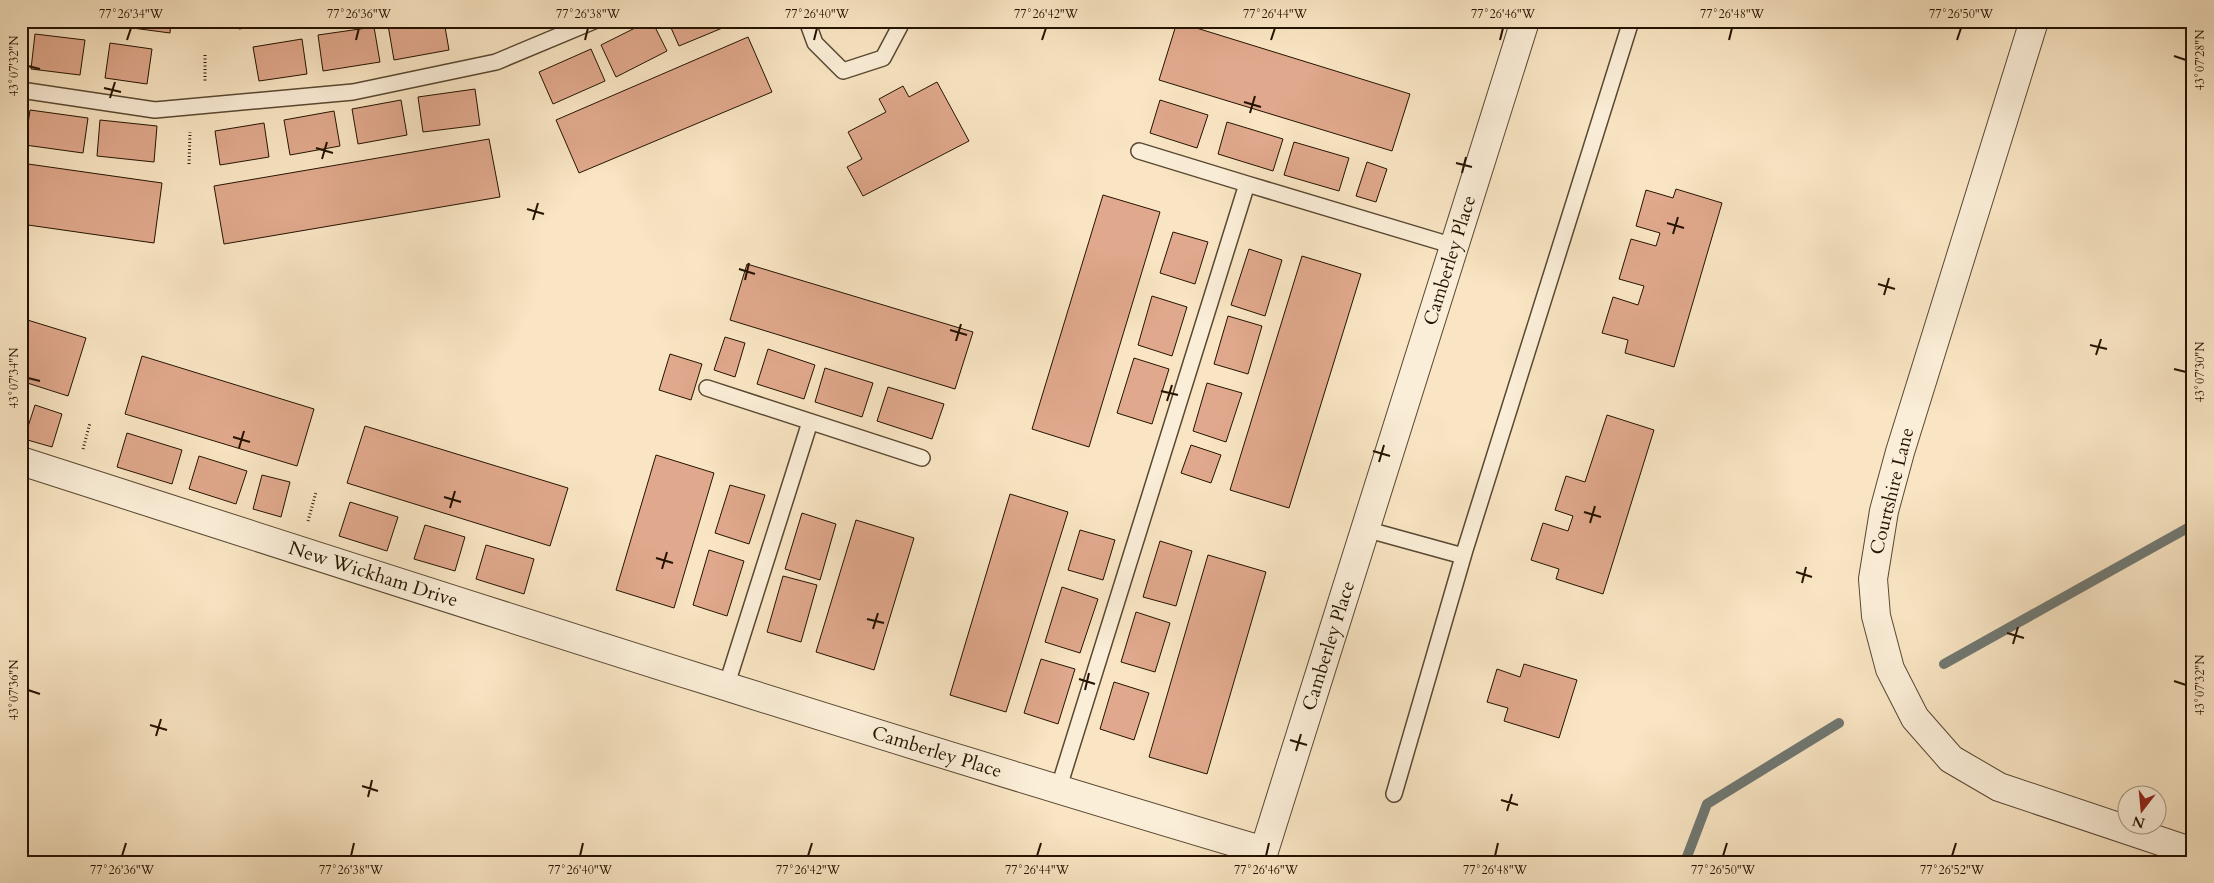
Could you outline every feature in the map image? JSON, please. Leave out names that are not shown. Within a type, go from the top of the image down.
[{"type":"street","name":"Camberley Place","points":[[726,687],[1058,790],[1264,850],[1526,21]]},
{"type":"street","name":"Courtshire Lane","points":[[2034,21],[1902,443],[1884,511],[1873,579],[1876,616],[1890,669],[1911,710],[1951,758],[1999,787],[2193,852]]},
{"type":"street","name":"New Wickham Drive","points":[[21,461],[726,687]]},
{"type":"lane","points":[[21,90],[155,110],[353,92],[496,62],[594,21]]},
{"type":"lane","points":[[807,21],[815,43],[843,71],[883,58],[900,26],[898,21]]},
{"type":"lane","points":[[1394,794],[1463,556],[1631,21]]},
{"type":"lane","points":[[1139,151],[1454,246]]},
{"type":"lane","points":[[1058,790],[1247,184]]},
{"type":"lane","points":[[707,388],[922,458]]},
{"type":"lane","points":[[726,687],[810,422]]},
{"type":"lane","points":[[1365,529],[1463,556]]},
{"type":"path","points":[[189,164],[190,107]]},
{"type":"building","points":[[80,21],[171,21],[170,33]]},
{"type":"building","points":[[238,21],[293,21],[239,29]]},
{"type":"building","points":[[409,21],[444,21],[449,50],[394,60],[388,25]]},
{"type":"building","points":[[652,21],[667,51],[616,77],[601,45]]},
{"type":"building","points":[[668,21],[731,21],[732,24],[679,46]]},
{"type":"building","points":[[1177,22],[1410,94],[1392,151],[1159,80]]},
{"type":"building","points":[[374,27],[380,62],[323,71],[318,35]]},
{"type":"building","points":[[35,34],[85,40],[80,75],[31,69]]},
{"type":"building","points":[[748,37],[772,92],[579,173],[556,120]]},
{"type":"building","points":[[302,39],[307,74],[259,81],[253,47]]},
{"type":"building","points":[[110,43],[152,49],[147,84],[105,78]]},
{"type":"building","points":[[591,49],[605,81],[553,104],[539,72]]},
{"type":"building","points":[[937,82],[969,141],[863,196],[847,167],[862,159],[848,132],[886,112],[879,99],[903,86],[909,97]]},
{"type":"building","points":[[475,89],[480,125],[423,132],[418,97]]},
{"type":"building","points":[[401,100],[407,135],[358,144],[352,109]]},
{"type":"building","points":[[1160,100],[1208,115],[1197,148],[1150,133]]},
{"type":"building","points":[[30,110],[88,118],[83,153],[25,145]]},
{"type":"building","points":[[334,111],[340,146],[290,155],[284,120]]},
{"type":"building","points":[[100,120],[157,126],[154,162],[97,156]]},
{"type":"building","points":[[1227,122],[1283,139],[1273,171],[1218,154]]},
{"type":"building","points":[[264,123],[269,157],[220,165],[215,131]]},
{"type":"building","points":[[489,139],[500,197],[224,244],[214,186]]},
{"type":"building","points":[[1294,142],[1349,158],[1339,191],[1284,175]]},
{"type":"building","points":[[1367,162],[1387,169],[1376,202],[1356,196]]},
{"type":"building","points":[[21,163],[162,183],[154,243],[21,224]]},
{"type":"building","points":[[1676,189],[1722,203],[1674,367],[1625,353],[1628,340],[1602,333],[1613,297],[1638,305],[1644,286],[1619,279],[1631,239],[1656,246],[1660,233],[1636,226],[1646,190],[1673,198]]},
{"type":"building","points":[[1103,195],[1160,212],[1089,447],[1032,429]]},
{"type":"building","points":[[1173,232],[1208,242],[1195,284],[1160,273]]},
{"type":"building","points":[[1249,249],[1282,260],[1265,316],[1231,305]]},
{"type":"building","points":[[1302,256],[1361,274],[1289,508],[1230,490]]},
{"type":"building","points":[[747,264],[973,332],[955,389],[730,320]]},
{"type":"building","points":[[1152,296],[1187,307],[1172,356],[1138,345]]},
{"type":"building","points":[[1228,316],[1262,326],[1248,374],[1214,364]]},
{"type":"building","points":[[21,318],[86,338],[68,396],[21,381]]},
{"type":"building","points":[[725,337],[745,343],[735,377],[714,370]]},
{"type":"building","points":[[768,349],[815,365],[804,399],[757,384]]},
{"type":"building","points":[[670,354],[702,364],[691,400],[659,390]]},
{"type":"building","points":[[142,356],[314,409],[297,466],[125,414]]},
{"type":"building","points":[[1134,358],[1169,369],[1152,424],[1117,413]]},
{"type":"building","points":[[825,368],[873,383],[862,417],[815,402]]},
{"type":"building","points":[[1207,383],[1242,393],[1226,442],[1193,431]]},
{"type":"building","points":[[888,387],[944,404],[932,439],[877,421]]},
{"type":"building","points":[[35,405],[62,414],[52,447],[24,439]]},
{"type":"building","points":[[1607,415],[1654,430],[1603,594],[1556,579],[1559,569],[1531,560],[1543,523],[1568,531],[1573,516],[1555,510],[1566,476],[1585,482]]},
{"type":"building","points":[[365,426],[568,488],[550,546],[347,483]]},
{"type":"building","points":[[127,433],[182,450],[172,484],[117,467]]},
{"type":"building","points":[[1191,445],[1221,455],[1211,483],[1181,473]]},
{"type":"building","points":[[656,455],[714,473],[674,608],[616,590]]},
{"type":"building","points":[[199,456],[247,471],[236,504],[189,489]]},
{"type":"building","points":[[262,475],[290,482],[281,517],[253,509]]},
{"type":"building","points":[[730,485],[765,495],[749,544],[715,533]]},
{"type":"building","points":[[1010,494],[1068,512],[1006,712],[950,695]]},
{"type":"building","points":[[350,502],[398,517],[387,551],[339,536]]},
{"type":"building","points":[[802,513],[836,524],[820,580],[785,569]]},
{"type":"building","points":[[856,520],[914,538],[874,670],[816,652]]},
{"type":"building","points":[[425,525],[465,537],[455,571],[414,559]]},
{"type":"building","points":[[1080,530],[1115,540],[1103,580],[1068,570]]},
{"type":"building","points":[[1160,541],[1192,551],[1176,606],[1143,597]]},
{"type":"building","points":[[486,545],[534,559],[524,594],[476,579]]},
{"type":"building","points":[[709,550],[744,561],[727,616],[693,605]]},
{"type":"building","points":[[1208,555],[1266,572],[1207,774],[1149,757]]},
{"type":"building","points":[[783,576],[817,585],[801,642],[767,632]]},
{"type":"building","points":[[1062,587],[1098,599],[1080,653],[1045,642]]},
{"type":"building","points":[[1136,612],[1170,623],[1155,672],[1121,662]]},
{"type":"building","points":[[1041,659],[1075,669],[1058,724],[1024,713]]},
{"type":"building","points":[[1524,664],[1577,680],[1559,738],[1504,721],[1508,708],[1487,702],[1497,669],[1520,677]]},
{"type":"building","points":[[1114,682],[1149,693],[1134,740],[1100,729]]},
{"type":"waterway","points":[[1944,664],[2193,525]]},
{"type":"waterway","points":[[1685,862],[1707,804],[1839,723]]}]
